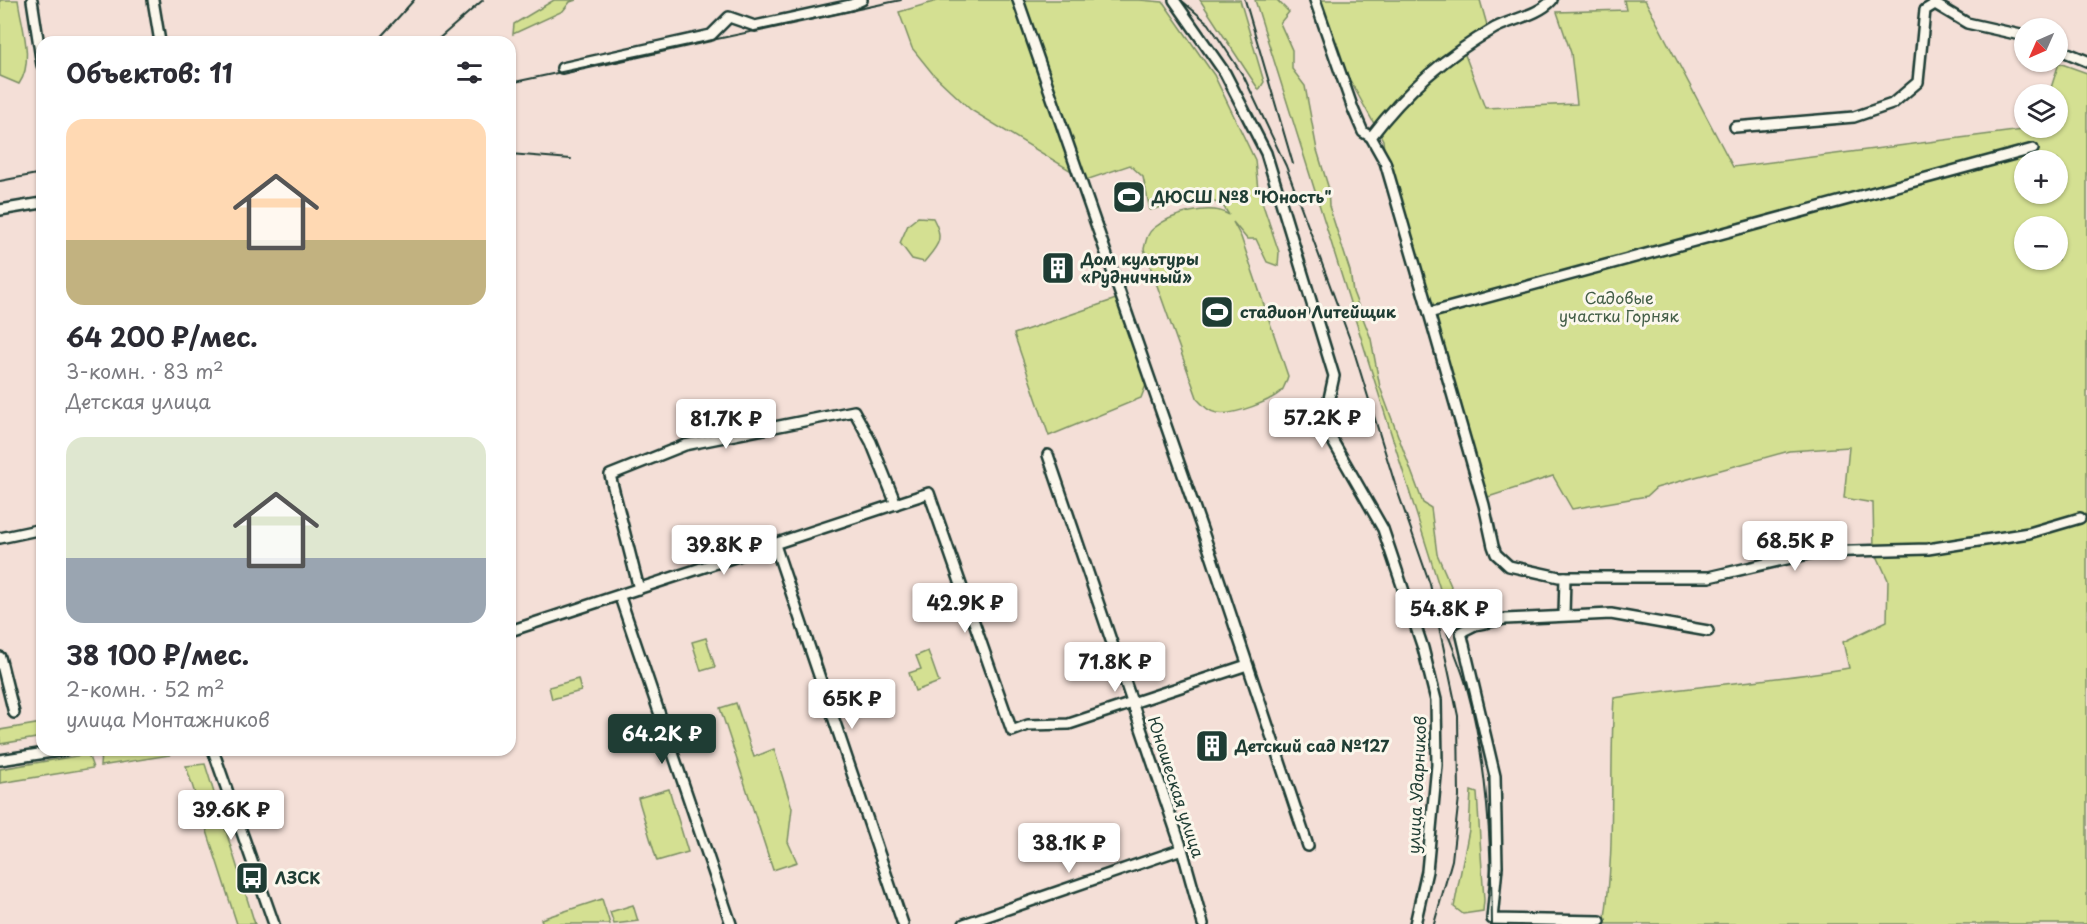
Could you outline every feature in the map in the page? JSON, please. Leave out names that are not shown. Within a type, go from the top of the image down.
[{"type":"street","points":[[32,0],[38,36]]},
{"type":"street","points":[[153,0],[159,36]]},
{"type":"street","points":[[561,68],[711,35],[729,17],[755,26],[851,6],[862,0]]},
{"type":"street","points":[[1018,0],[1308,846]]},
{"type":"street","name":"улица Ударников","points":[[1174,0],[1225,74],[1266,153],[1334,376],[1325,417],[1331,438],[1383,529],[1423,648],[1436,700],[1437,765],[1433,825],[1415,924]]},
{"type":"street","points":[[1315,0],[1353,109],[1363,132],[1371,137],[1385,162],[1496,554],[1509,566],[1565,578],[1709,577],[1816,552],[1890,552],[1928,549],[2029,533],[2080,518]]},
{"type":"street","points":[[1371,137],[1396,105],[1445,59],[1497,27],[1546,7],[1552,0]]},
{"type":"street","points":[[1736,127],[1854,117],[1892,104],[1918,82],[1925,10],[1935,3],[1967,23],[2014,34]]},
{"type":"street","points":[[2068,53],[2087,61]]},
{"type":"street","points":[[1428,314],[2033,149]]},
{"type":"street","points":[[0,210],[36,204]]},
{"type":"street","points":[[639,589],[610,474],[685,445],[854,411],[871,442],[896,504]]},
{"type":"street","name":"Юношеская улица","points":[[1048,455],[1182,849],[1203,924]]},
{"type":"street","points":[[516,629],[620,597],[929,493],[1012,731],[1028,725],[1069,724],[1247,664]]},
{"type":"street","points":[[0,538],[36,530]]},
{"type":"street","points":[[775,545],[903,924]]},
{"type":"street","points":[[1564,615],[1565,578]]},
{"type":"street","points":[[620,597],[731,924]]},
{"type":"street","points":[[1600,921],[1492,919],[1497,867],[1495,776],[1461,633],[1475,625],[1505,619],[1611,614],[1708,631]]},
{"type":"street","points":[[0,657],[14,712]]},
{"type":"street","points":[[0,760],[36,754]]},
{"type":"street","points":[[215,756],[274,924]]},
{"type":"street","points":[[964,924],[1182,849]]},
{"type":"green space","points":[[0,0],[18,0],[27,54],[24,75],[19,84],[0,76]]},
{"type":"green space","points":[[554,0],[576,0],[570,2],[563,11],[513,34],[514,24]]},
{"type":"green space","points":[[940,0],[1163,2],[1214,75],[1255,160],[1258,190],[1279,252],[1278,266],[1267,262],[1256,239],[1247,239],[1233,222],[1241,237],[1288,376],[1283,389],[1278,394],[1252,407],[1224,413],[1212,411],[1198,400],[1144,249],[1150,232],[1161,223],[1170,218],[1202,210],[1212,210],[1229,215],[1222,204],[1198,198],[1150,210],[1143,177],[1130,165],[1086,180],[971,110],[933,74],[912,48],[899,12]]},
{"type":"green space","points":[[1200,0],[1240,0],[1264,82],[1259,90]]},
{"type":"green space","points":[[1255,0],[1277,0],[1289,12],[1280,23],[1292,50],[1292,69],[1305,86],[1317,150],[1328,186],[1329,206],[1350,271],[1353,292],[1371,339],[1380,387],[1423,503],[1431,508],[1437,554],[1451,586],[1445,605]]},
{"type":"green space","name":"Садовые участки Горняк","points":[[1312,0],[1480,0],[1487,25],[1461,44],[1485,108],[1577,104],[1571,53],[1557,12],[1626,10],[1624,0],[1645,0],[1733,167],[2014,131],[2014,138],[2068,138],[2068,84],[2052,84],[2056,72],[2068,72],[2068,66],[2087,73],[2087,924],[1604,924],[1610,868],[1614,698],[1849,668],[1843,642],[1887,621],[1888,580],[1874,549],[1873,503],[1844,498],[1849,447],[1789,451],[1656,488],[1647,496],[1572,509],[1553,476],[1485,498],[1385,162],[1383,140],[1330,44]]},
{"type":"green space","points":[[918,217],[933,218],[939,232],[936,246],[924,262],[912,259],[900,243],[908,225]]},
{"type":"green space","points":[[1116,299],[1146,385],[1141,398],[1049,436],[1014,334]]},
{"type":"green space","points":[[706,638],[715,667],[701,671],[692,642]]},
{"type":"green space","points":[[928,651],[939,682],[915,691],[909,673],[921,669],[916,656]]},
{"type":"green space","points":[[578,679],[581,691],[552,699],[549,687]]},
{"type":"green space","points":[[736,703],[754,757],[774,749],[792,808],[788,842],[797,862],[773,870],[720,708]]},
{"type":"green space","points":[[36,724],[36,738],[0,744],[0,730]]},
{"type":"green space","points":[[76,756],[89,756],[93,768],[0,783],[0,769]]},
{"type":"green space","points":[[101,756],[164,756],[100,766]]},
{"type":"green space","points":[[205,764],[255,924],[237,924],[186,766]]},
{"type":"green space","points":[[669,789],[688,852],[657,861],[638,798]]},
{"type":"green space","points":[[1471,791],[1477,793],[1484,900],[1483,911],[1463,914],[1454,907],[1469,830]]},
{"type":"green space","points":[[602,899],[610,924],[543,924],[541,919]]},
{"type":"green space","points":[[633,905],[638,921],[614,924],[610,912]]},
{"type":"railway","points":[[381,36],[414,0]]},
{"type":"railway","points":[[442,36],[483,0]]},
{"type":"railway","points":[[516,82],[901,0]]},
{"type":"railway","points":[[1181,0],[1209,24],[1244,77],[1286,166],[1352,345],[1395,484],[1430,584],[1458,716],[1459,797],[1452,860],[1434,924]]},
{"type":"railway","points":[[1245,0],[1293,164]]},
{"type":"railway","points":[[516,154],[571,159]]},
{"type":"railway","points":[[0,181],[36,174]]},
{"type":"railway","points":[[1447,632],[1467,688],[1480,746],[1487,805],[1492,924]]},
{"type":"place","name":"ДЮСШ №8 \"Юность\"","points":[[1129,197]]},
{"type":"place","name":"Дом культуры «Рудничный»","points":[[1058,268]]},
{"type":"place","name":"стадион Литейщик","points":[[1217,312]]},
{"type":"place","name":"Детский сад №127","points":[[1212,746]]},
{"type":"place","name":"ЛЗСК","points":[[252,878]]}]
